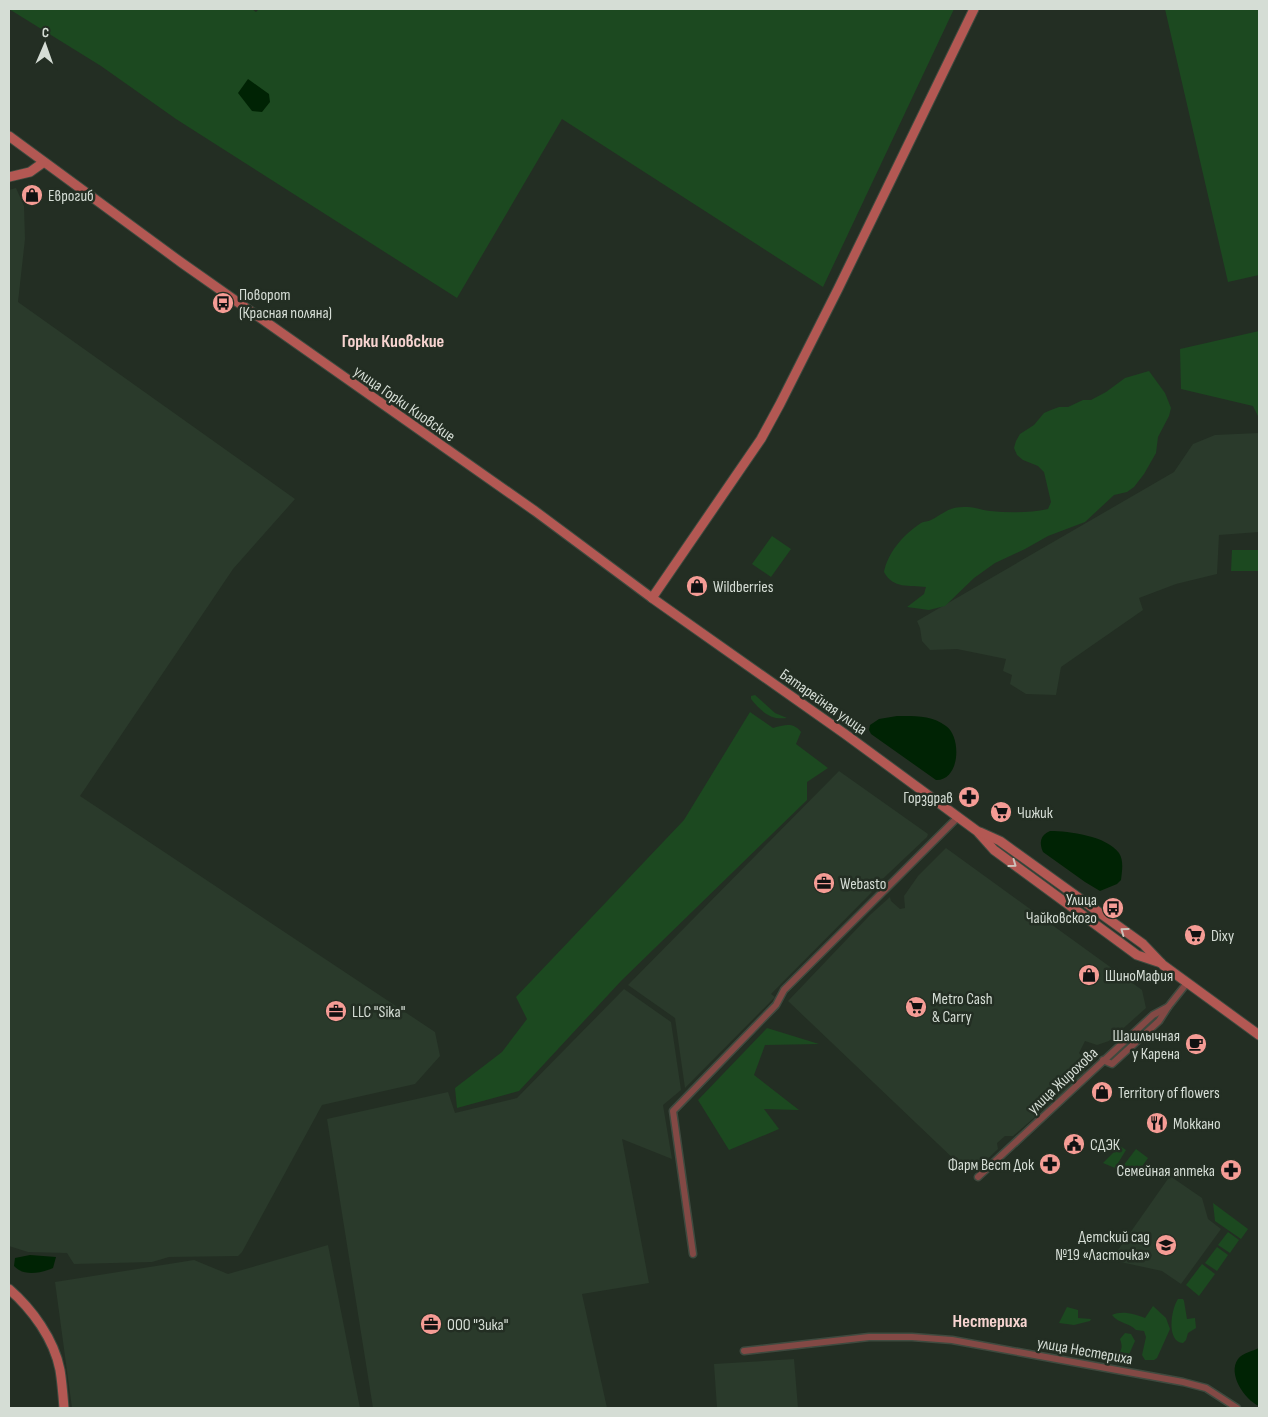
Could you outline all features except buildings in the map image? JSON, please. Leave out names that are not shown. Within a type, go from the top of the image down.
[{"type":"main road","points":[[652,598],[761,439],[838,289],[974,9]]},
{"type":"main road","name":"улица Горки Киовские","points":[[9,136],[228,296],[535,511],[652,598]]},
{"type":"main road","points":[[9,178],[30,172],[44,162]]},
{"type":"main road","name":"Батарейная улица","points":[[652,598],[837,728],[977,831],[1000,841],[1143,944],[1161,963],[1259,1036]]},
{"type":"main road","points":[[9,1288],[35,1317],[50,1340],[60,1368],[64,1408]]},
{"type":"street","points":[[693,1254],[673,1111],[776,1005],[788,986],[958,817]]},
{"type":"street","name":"улица Жирохова","points":[[1103,1060],[1112,1064],[1159,1020],[1187,983]]},
{"type":"street","name":"улица Жирохова","points":[[978,1177],[1153,1015],[1168,1007]]},
{"type":"street","name":"улица Нестериха","points":[[744,1351],[869,1337],[912,1337],[952,1340],[1183,1382],[1206,1388],[1237,1408]]},
{"type":"shaded area","points":[[9,9],[252,9],[256,12],[259,9],[954,9],[823,287],[562,119],[457,298],[176,119],[101,66]]},
{"type":"shaded area","points":[[1165,9],[1259,9],[1259,275],[1228,282]]},
{"type":"shaded area","points":[[248,79],[269,94],[270,102],[262,112],[252,111],[238,93]]},
{"type":"shaded area","points":[[16,188],[24,206],[25,239],[18,302],[295,499],[233,569],[80,796],[435,1032],[440,1056],[415,1084],[322,1105],[242,1252],[238,1256],[169,1257],[152,1262],[74,1264],[67,1253],[28,1252],[9,1246],[9,190]]},
{"type":"shaded area","points":[[1259,331],[1259,418],[1253,406],[1181,389],[1180,349]]},
{"type":"shaded area","points":[[1149,371],[1165,393],[1171,408],[1158,437],[1156,453],[1134,487],[1127,492],[1114,495],[1085,522],[1048,536],[995,563],[974,578],[945,606],[929,610],[907,607],[924,594],[926,587],[897,584],[884,572],[889,557],[909,532],[921,523],[930,521],[948,510],[961,507],[1012,512],[1048,509],[1051,502],[1044,472],[1038,466],[1023,460],[1017,455],[1014,448],[1020,434],[1034,425],[1044,413],[1059,407],[1068,407],[1083,400],[1091,400],[1125,378]]},
{"type":"shaded area","points":[[1259,433],[1259,532],[1219,535],[1217,574],[1176,584],[1139,598],[1143,610],[1061,667],[1056,695],[1026,694],[1010,684],[1012,675],[1003,671],[1006,659],[957,649],[930,650],[922,641],[917,621],[1174,472],[1193,444],[1215,435]]},
{"type":"shaded area","points":[[772,536],[791,549],[771,577],[752,564]]},
{"type":"shaded area","points":[[1232,550],[1259,550],[1259,571],[1231,571]]},
{"type":"shaded area","points":[[755,695],[775,713],[787,718],[776,718],[763,711],[751,699],[751,696]]},
{"type":"shaded area","points":[[750,712],[773,728],[789,725],[798,729],[801,732],[796,744],[828,768],[807,782],[807,800],[621,981],[519,1091],[457,1108],[455,1088],[502,1052],[527,1019],[516,997],[684,820]]},
{"type":"shaded area","points":[[897,716],[929,718],[946,726],[955,739],[956,748],[956,758],[950,774],[936,780],[871,734],[869,730],[870,725],[879,719]]},
{"type":"shaded area","points":[[839,771],[928,834],[927,837],[871,890],[872,892],[771,994],[775,997],[685,1088],[675,1018],[628,985]]},
{"type":"shaded area","points":[[1050,831],[1067,832],[1106,842],[1119,853],[1122,859],[1121,880],[1117,884],[1100,891],[1085,882],[1043,852],[1041,840]]},
{"type":"shaded area","points":[[946,848],[1142,990],[1146,1008],[1109,1041],[1097,1045],[1085,1041],[1079,1053],[1086,1062],[1085,1072],[1082,1076],[1013,1136],[1005,1136],[997,1143],[998,1149],[979,1167],[959,1164],[788,1001],[870,915],[890,897],[891,901],[900,909],[905,908],[904,896],[918,876]]},
{"type":"shaded area","points":[[624,989],[671,1022],[681,1090],[663,1105],[672,1159],[622,1139],[649,1283],[582,1294],[607,1408],[373,1408],[327,1119],[448,1092],[455,1113],[517,1098]]},
{"type":"shaded area","points":[[767,1028],[819,1044],[765,1045],[754,1075],[799,1110],[764,1109],[779,1129],[729,1150],[698,1100]]},
{"type":"shaded area","points":[[1120,1146],[1126,1150],[1115,1168],[1103,1163]]},
{"type":"shaded area","points":[[1136,1149],[1148,1158],[1133,1179],[1120,1170]]},
{"type":"shaded area","name":"Детский сад №19 «Ласточка»","points":[[1170,1176],[1202,1198],[1208,1219],[1221,1229],[1181,1284],[1162,1271],[1111,1260]]},
{"type":"shaded area","points":[[1213,1203],[1248,1229],[1241,1239],[1215,1221]]},
{"type":"shaded area","points":[[1228,1232],[1239,1240],[1230,1253],[1218,1245]]},
{"type":"shaded area","points":[[328,1245],[360,1408],[72,1408],[55,1282],[194,1260],[228,1274]]},
{"type":"shaded area","points":[[1217,1247],[1228,1255],[1217,1271],[1205,1263]]},
{"type":"shaded area","points":[[30,1255],[56,1257],[53,1268],[28,1273],[14,1266],[15,1258]]},
{"type":"shaded area","points":[[1202,1264],[1215,1274],[1199,1296],[1186,1285]]},
{"type":"shaded area","points":[[1178,1299],[1183,1299],[1184,1301],[1187,1319],[1195,1318],[1196,1328],[1188,1333],[1183,1343],[1174,1337],[1171,1324],[1173,1310]]},
{"type":"shaded area","points":[[1153,1306],[1166,1318],[1170,1329],[1157,1358],[1145,1360],[1142,1355],[1146,1337],[1144,1331],[1136,1330],[1112,1315],[1124,1313],[1145,1318]]},
{"type":"shaded area","points":[[1067,1307],[1078,1310],[1078,1318],[1091,1319],[1090,1321],[1074,1325],[1059,1323]]},
{"type":"shaded area","points":[[1125,1333],[1131,1334],[1135,1341],[1127,1359],[1119,1363],[1111,1361],[1108,1357],[1109,1355],[1120,1352],[1122,1347],[1120,1339]]},
{"type":"shaded area","points":[[1259,1348],[1259,1406],[1248,1398],[1239,1386],[1236,1379],[1235,1365],[1240,1357]]},
{"type":"shaded area","points":[[794,1359],[798,1408],[717,1408],[714,1364]]},
{"type":"place","name":"Еврогиб","points":[[32,195]]},
{"type":"place","name":"Поворот (Красная поляна)","points":[[223,303]]},
{"type":"place","name":"Wildberries","points":[[697,586]]},
{"type":"place","name":"Горздрав","points":[[969,797]]},
{"type":"place","name":"Чижик","points":[[1001,812]]},
{"type":"place","name":"Webasto","points":[[824,883]]},
{"type":"place","name":"Улица Чайковского","points":[[1113,908]]},
{"type":"place","name":"Dixy","points":[[1195,935]]},
{"type":"place","name":"ШиноМафия","points":[[1089,975]]},
{"type":"place","name":"Metro Cash & Carry","points":[[916,1007]]},
{"type":"place","name":"LLC \"Sika\"","points":[[336,1011]]},
{"type":"place","name":"Шашлычная у Карена","points":[[1196,1044]]},
{"type":"place","name":"Territory of flowers","points":[[1102,1092]]},
{"type":"place","name":"Моккано","points":[[1157,1123]]},
{"type":"place","name":"СДЭК","points":[[1074,1144]]},
{"type":"place","name":"Фарм Вест Док","points":[[1050,1164]]},
{"type":"place","name":"Семейная аптека","points":[[1231,1170]]},
{"type":"place","name":"Детский сад №19 «Ласточка»","points":[[1166,1245]]},
{"type":"place","name":"ООО \"Зика\"","points":[[431,1324]]},
{"type":"district","name":"Горки Киовские","points":[[393,341]]},
{"type":"district","name":"Нестериха","points":[[990,1321]]}]
